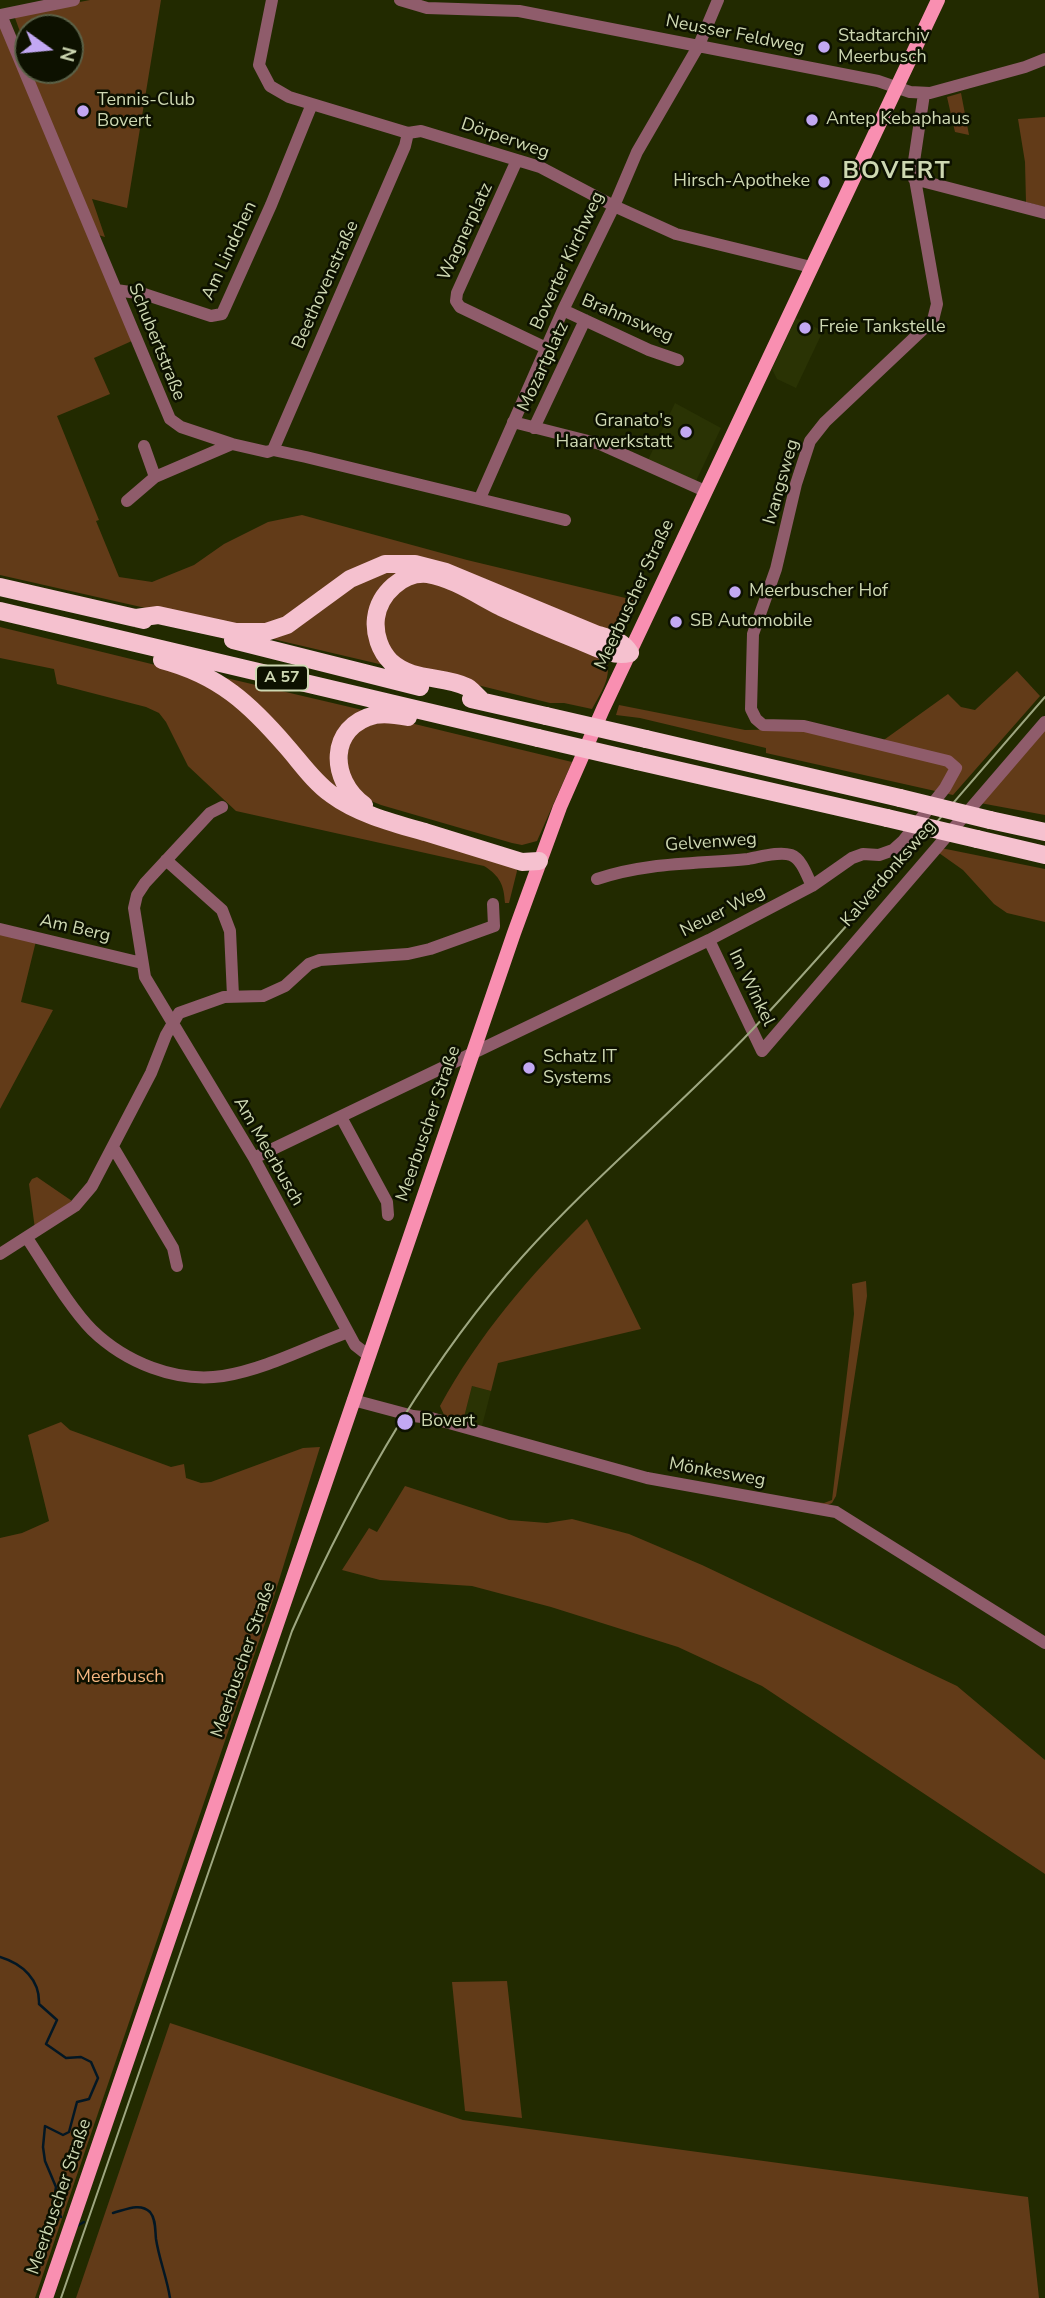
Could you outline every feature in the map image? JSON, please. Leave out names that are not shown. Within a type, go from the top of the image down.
[{"type":"highway","points":[[136,618],[159,615],[236,632],[266,632],[287,625],[350,579],[385,564],[415,564],[446,572],[625,644],[630,653],[619,655],[604,650],[427,574],[400,581],[389,590],[380,604],[376,618],[380,647],[390,661],[402,670],[467,687],[482,701]]},
{"type":"highway","name":"A 57","points":[[0,587],[1045,832]]},
{"type":"highway","name":"A 57","points":[[0,611],[1045,855]]},
{"type":"highway","points":[[96,634],[129,651],[191,670],[215,681],[244,700],[316,781],[344,803],[382,819],[522,862],[539,861]]},
{"type":"highway","points":[[468,722],[453,726],[398,715],[376,715],[362,720],[351,727],[339,749],[338,766],[341,779],[355,798],[379,813],[526,850],[539,861]]},
{"type":"main road","name":"Meerbuscher Straße","points":[[46,2298],[539,861],[577,766],[938,0]]},
{"type":"street","points":[[1,15],[74,0]]},
{"type":"street","name":"Dörperweg","points":[[272,0],[259,65],[270,86],[279,92],[408,133],[421,131],[540,167],[614,206],[676,234],[811,267]]},
{"type":"street","name":"Neusser Feldweg","points":[[400,0],[427,8],[444,5],[519,11],[871,80],[924,94]]},
{"type":"street","name":"Boverter Kirchweg","points":[[480,498],[563,310],[637,152],[699,45],[718,0]]},
{"type":"street","name":"Schubertstraße","points":[[1,15],[170,419],[181,427],[232,444],[268,452],[274,450],[565,520]]},
{"type":"street","points":[[924,94],[1026,67],[1045,59]]},
{"type":"street","name":"Ivangsweg","points":[[924,94],[913,158],[914,179],[937,304],[936,313],[933,320],[825,422],[810,441],[796,484],[776,569],[753,634],[751,709],[755,719],[763,725],[804,726],[948,761],[956,768]]},
{"type":"street","name":"Am Lindchen","points":[[116,290],[144,294],[211,316],[222,314],[271,205],[312,104]]},
{"type":"street","name":"Beethovenstraße","points":[[274,450],[349,280],[408,133]]},
{"type":"street","name":"Wagnerplatz","points":[[517,160],[457,293],[456,301],[460,307],[546,348]]},
{"type":"street","points":[[914,179],[1045,213]]},
{"type":"street","name":"Brahmsweg","points":[[563,310],[649,350],[678,360]]},
{"type":"street","name":"Mozartplatz","points":[[534,428],[585,320]]},
{"type":"street","points":[[513,422],[600,444],[705,491]]},
{"type":"street","points":[[127,501],[155,477],[232,444]]},
{"type":"street","points":[[144,446],[155,477]]},
{"type":"street","name":"Kalverdonksweg","points":[[762,1051],[1045,722]]},
{"type":"street","name":"Neuer Weg","points":[[254,1158],[709,940],[812,886],[852,858],[879,855],[893,850],[945,788],[956,768]]},
{"type":"street","name":"Am Meerbusch","points":[[222,807],[210,813],[141,889],[135,902],[134,914],[142,963],[149,987],[254,1158],[348,1332],[359,1350],[369,1356]]},
{"type":"street","name":"Gelvenweg","points":[[597,879],[663,863],[787,854],[798,859],[812,886]]},
{"type":"street","points":[[166,860],[222,910],[230,931],[233,996]]},
{"type":"street","points":[[0,1254],[75,1206],[92,1186],[179,1013],[224,997],[263,996],[285,986],[309,964],[320,960],[380,958],[443,945],[495,926],[494,904]]},
{"type":"street","name":"Am Berg","points":[[0,929],[142,963]]},
{"type":"street","name":"Im Winkel","points":[[709,940],[762,1051]]},
{"type":"street","points":[[341,1117],[387,1202],[388,1215]]},
{"type":"street","points":[[113,1147],[173,1248],[177,1266]]},
{"type":"street","points":[[27,1238],[90,1329],[119,1352],[151,1368],[185,1376],[220,1376],[254,1369],[348,1332]]},
{"type":"street","name":"Mönkesweg","points":[[354,1400],[406,1415],[431,1418],[647,1478],[836,1512],[1045,1643]]},
{"type":"shaded area","points":[[796,318],[823,331],[796,388],[777,379],[772,369]]},
{"type":"shaded area","points":[[675,403],[721,428],[696,481],[648,460]]},
{"type":"shaded area","points":[[472,1386],[491,1391],[482,1426],[463,1421]]},
{"type":"green space","name":"Tennis-Club Bovert","points":[[90,0],[161,0],[127,208],[92,199],[105,237],[95,234],[33,84],[84,84],[84,14],[18,14]]},
{"type":"green space","points":[[0,22],[14,55],[14,84],[26,84],[134,340],[94,358],[110,394],[57,416],[119,577],[152,582],[194,565],[224,544],[268,522],[302,515],[467,560],[638,601],[618,635],[421,557],[398,555],[377,558],[300,609],[267,626],[216,624],[0,575]]},
{"type":"green space","points":[[961,93],[969,135],[955,132],[947,97]]},
{"type":"green space","points":[[1045,117],[1045,207],[1026,202],[1025,162],[1018,119]]},
{"type":"green space","points":[[404,566],[376,603],[392,667],[260,636],[342,589]]},
{"type":"green space","points":[[426,581],[442,585],[605,658],[607,678],[592,709],[550,703],[445,677],[405,664],[387,646],[383,620],[387,606],[405,585]]},
{"type":"green space","points":[[0,627],[176,670],[238,704],[308,781],[516,868],[509,903],[505,903],[504,891],[497,877],[484,866],[236,811],[188,766],[159,713],[146,707],[57,684],[54,669],[0,658]]},
{"type":"green space","points":[[1017,671],[1040,696],[953,795],[766,753],[766,748],[640,718],[616,715],[619,705],[745,730],[802,729],[874,747],[948,694],[961,707],[975,710]]},
{"type":"green space","points":[[209,674],[371,712],[344,731],[347,801]]},
{"type":"green space","points":[[398,720],[572,762],[537,841],[522,845],[512,843],[371,801],[348,779],[350,742],[354,734],[361,729]]},
{"type":"green space","points":[[1045,729],[1045,815],[980,803]]},
{"type":"green space","points":[[941,848],[1045,869],[1045,922],[1007,913],[994,904],[963,870],[939,853]]},
{"type":"green space","points":[[0,932],[36,941],[21,1002],[53,1010],[0,1109]]},
{"type":"green space","points":[[37,1177],[72,1201],[35,1229],[29,1184]]},
{"type":"green space","points":[[587,1219],[641,1329],[498,1363],[491,1391],[472,1386],[463,1421],[445,1417],[440,1406],[488,1331],[525,1284]]},
{"type":"green space","points":[[866,1281],[867,1296],[836,1496],[832,1503],[825,1506],[730,1491],[824,1503],[832,1500],[854,1314],[852,1284]]},
{"type":"green space","name":"Meerbusch","points":[[61,1422],[70,1430],[171,1467],[184,1464],[186,1478],[201,1483],[211,1482],[303,1448],[320,1447],[272,1603],[35,2298],[0,2298],[0,1538],[22,1533],[49,1521],[28,1435]]},
{"type":"green space","points":[[405,1486],[509,1520],[547,1523],[572,1519],[629,1534],[702,1565],[957,1686],[1045,1760],[1045,1874],[762,1686],[678,1647],[551,1607],[472,1586],[380,1580],[342,1570],[369,1528],[377,1532]]},
{"type":"green space","points":[[507,1981],[522,2118],[465,2111],[452,1982]]},
{"type":"green space","points":[[170,2023],[463,2120],[1028,2197],[1039,2298],[76,2298]]},
{"type":"waterway","points":[[0,1957],[16,1964],[28,1974],[37,1988],[39,2004],[57,2020],[46,2044],[66,2058],[81,2057],[91,2062],[98,2078],[89,2099],[77,2102],[69,2132],[63,2135],[45,2126],[45,2161],[56,2187],[54,2201],[61,2217]]},
{"type":"waterway","points":[[113,2213],[137,2207],[150,2212],[170,2298]]},
{"type":"waterway","points":[[77,2226],[84,2222]]},
{"type":"tram line","points":[[61,2298],[292,1631],[339,1531],[393,1434],[454,1342],[523,1256],[752,1030],[864,906],[1045,697]]},
{"type":"place","name":"Stadtarchiv Meerbusch","points":[[824,47]]},
{"type":"place","name":"Tennis-Club Bovert","points":[[83,111]]},
{"type":"place","name":"Antep Kebaphaus","points":[[812,120]]},
{"type":"place","name":"Hirsch-Apotheke","points":[[824,182]]},
{"type":"place","name":"Freie Tankstelle","points":[[805,328]]},
{"type":"place","name":"Granato's Haarwerkstatt","points":[[686,432]]},
{"type":"place","name":"Meerbuscher Hof","points":[[735,592]]},
{"type":"place","name":"SB Automobile","points":[[676,622]]},
{"type":"place","name":"Schatz IT Systems","points":[[529,1068]]},
{"type":"place","name":"Bovert","points":[[405,1422]]},
{"type":"district","name":"BOVERT","points":[[897,172]]}]
